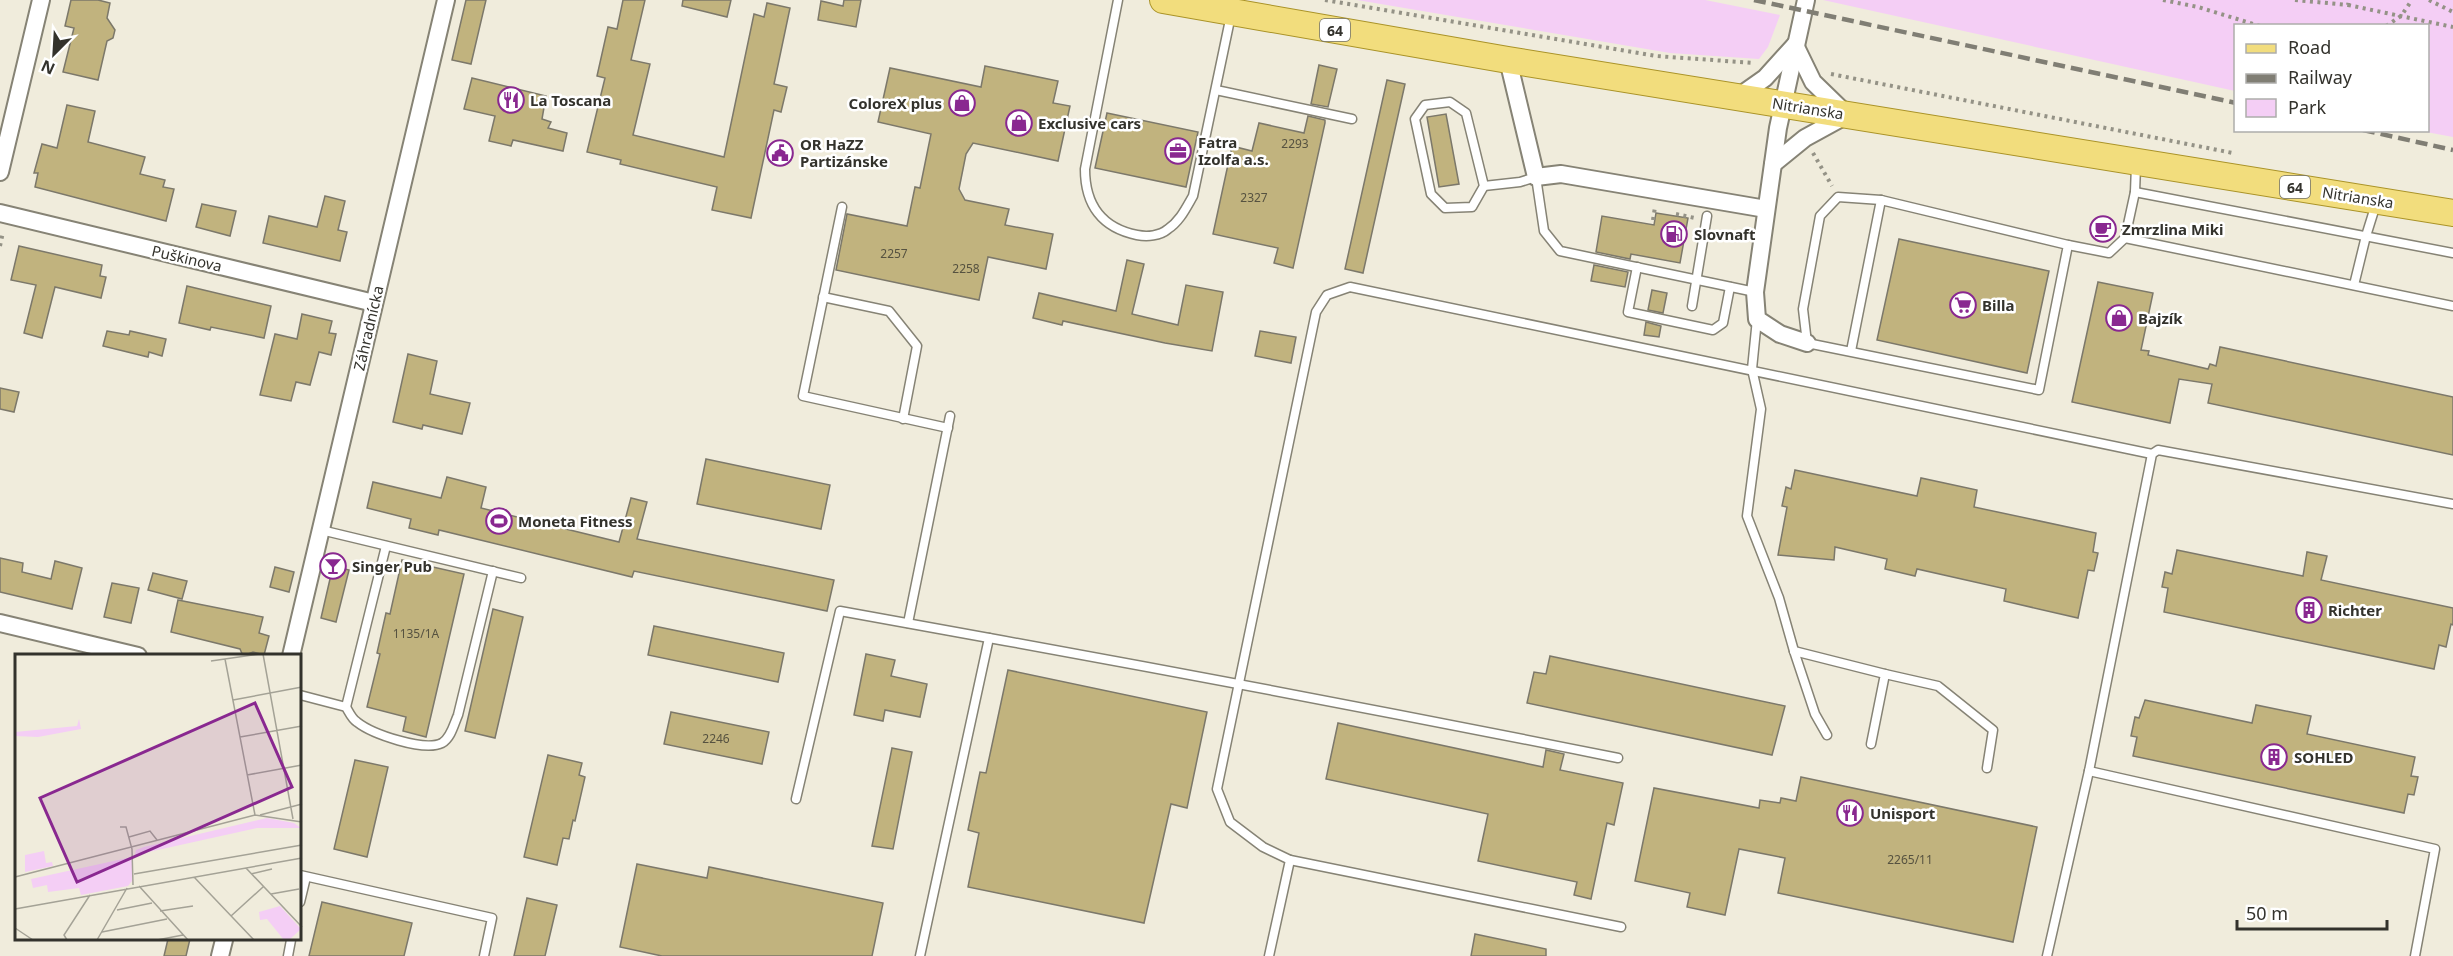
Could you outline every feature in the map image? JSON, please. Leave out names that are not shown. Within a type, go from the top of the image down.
[{"type":"main road","name":"Nitrianska","points":[[1163,0],[1508,60],[2453,213]]},
{"type":"street","points":[[0,172],[41,0]]},
{"type":"street","name":"Záhradnícka","points":[[291,654],[446,0]]},
{"type":"street","points":[[1806,0],[1782,105],[1755,292],[1756,319],[1780,334],[1807,343]]},
{"type":"street","points":[[1738,97],[1765,78],[1795,45]]},
{"type":"street","points":[[1773,164],[1805,138],[1847,115],[1813,82],[1795,45]]},
{"type":"street","points":[[1508,60],[1536,177],[1562,174],[1766,209]]},
{"type":"street","name":"Puškinova","points":[[0,213],[374,303]]},
{"type":"street","points":[[0,623],[130,654]]},
{"type":"street","points":[[220,956],[224,941]]},
{"type":"lane","points":[[1118,0],[1085,170],[1085,183],[1091,203],[1104,219],[1120,231],[1148,237],[1167,231],[1183,215],[1193,196],[1231,12]]},
{"type":"lane","points":[[1216,90],[1352,119]]},
{"type":"lane","points":[[1450,102],[1466,113],[1484,186],[1472,207],[1445,208],[1431,194],[1415,119],[1425,105],[1450,102]]},
{"type":"lane","points":[[2068,245],[2039,390],[1807,343],[1803,309],[1820,216],[1838,197],[1881,200],[2109,253],[2125,238],[2135,192],[2136,162]]},
{"type":"lane","points":[[1484,186],[1520,182],[1536,177],[1544,231],[1560,251],[1755,292]]},
{"type":"lane","points":[[2135,192],[2453,253]]},
{"type":"lane","points":[[1851,351],[1881,200]]},
{"type":"lane","points":[[2354,285],[2378,200]]},
{"type":"lane","points":[[842,207],[803,396],[948,428]]},
{"type":"lane","points":[[1692,306],[1707,218]]},
{"type":"lane","points":[[2125,238],[2453,306]]},
{"type":"lane","points":[[1636,267],[1628,312],[1713,330],[1723,322],[1730,287]]},
{"type":"lane","points":[[1621,927],[1290,860],[1263,847],[1230,822],[1217,789],[1237,683],[1316,312],[1327,295],[1350,286],[2152,454]]},
{"type":"lane","points":[[823,297],[889,311],[917,346],[903,418]]},
{"type":"lane","points":[[1756,319],[1752,369],[1761,410],[1747,516],[1779,598],[1815,714],[1827,735]]},
{"type":"lane","points":[[908,623],[950,416]]},
{"type":"lane","points":[[2047,956],[2089,771],[2152,454],[2158,450],[2453,504]]},
{"type":"lane","points":[[321,530],[521,578]]},
{"type":"lane","points":[[346,707],[386,546]]},
{"type":"lane","points":[[302,696],[346,707],[355,721],[389,738],[432,746],[443,742],[451,732],[458,715],[493,571]]},
{"type":"lane","points":[[796,799],[840,611],[1345,703],[1618,758]]},
{"type":"lane","points":[[920,956],[989,638]]},
{"type":"lane","points":[[1794,651],[1938,686],[1993,730],[1987,768]]},
{"type":"lane","points":[[1871,744],[1885,674]]},
{"type":"lane","points":[[2089,771],[2435,849],[2415,956]]},
{"type":"lane","points":[[1269,956],[1290,860]]},
{"type":"lane","points":[[303,876],[492,918],[484,956]]},
{"type":"lane","points":[[288,956],[291,941]]},
{"type":"path","points":[[1325,0],[1656,56],[1755,64],[1758,67]]},
{"type":"path","points":[[2163,0],[2198,6],[2254,24]]},
{"type":"path","points":[[2295,0],[2348,2],[2453,27]]},
{"type":"path","points":[[2389,24],[2401,16],[2412,0]]},
{"type":"path","points":[[2428,0],[2453,12]]},
{"type":"path","points":[[1822,72],[2237,153]]},
{"type":"path","points":[[1809,146],[1838,197]]},
{"type":"path","points":[[1654,210],[1707,218]]},
{"type":"green space","points":[[1357,0],[1705,0],[1780,15],[1768,47],[1759,59],[1670,53]]},
{"type":"green space","points":[[1823,0],[2453,0],[2453,137],[2426,132],[2429,132],[2429,24],[2234,24],[2234,91]]},
{"type":"building","points":[[71,0],[98,0],[110,3],[107,18],[115,30],[113,38],[107,41],[98,80],[63,72],[74,28],[65,26]]},
{"type":"building","points":[[466,0],[486,0],[471,64],[452,60]]},
{"type":"building","points":[[623,0],[645,0],[631,60],[650,64],[633,135],[724,157],[754,14],[764,17],[767,3],[790,8],[774,84],[787,87],[781,112],[774,110],[751,218],[712,210],[717,187],[620,164],[621,160],[587,152],[605,78],[597,76],[608,27],[617,29]]},
{"type":"building","points":[[683,0],[731,0],[727,17],[682,6]]},
{"type":"building","points":[[844,0],[861,0],[856,27],[818,20],[821,1],[843,6]]},
{"type":"building","points":[[1319,65],[1337,69],[1328,107],[1311,104]]},
{"type":"building","points":[[985,66],[1058,81],[1053,103],[1070,106],[1058,161],[973,143],[966,154],[959,189],[965,200],[1009,209],[1005,225],[1053,234],[1046,269],[988,257],[979,300],[836,270],[847,214],[907,226],[915,187],[920,188],[931,134],[878,122],[890,68],[981,87]]},
{"type":"building","points":[[472,78],[546,96],[542,119],[551,122],[548,128],[567,133],[563,151],[513,140],[511,146],[489,141],[495,116],[464,109]]},
{"type":"building","points":[[1387,80],[1405,84],[1363,273],[1345,269]]},
{"type":"building","points":[[67,105],[95,111],[88,142],[145,157],[140,174],[165,180],[163,187],[174,189],[166,221],[35,187],[38,173],[34,173],[42,144],[57,148]]},
{"type":"building","points":[[1107,113],[1198,132],[1186,187],[1095,168]]},
{"type":"building","points":[[1446,114],[1459,184],[1439,187],[1427,117]]},
{"type":"building","points":[[1308,116],[1325,120],[1325,123],[1293,268],[1274,263],[1278,248],[1213,234],[1232,146],[1252,151],[1259,123],[1304,133]]},
{"type":"building","points":[[325,196],[345,201],[338,230],[347,232],[340,261],[263,243],[269,216],[317,227]]},
{"type":"building","points":[[202,204],[236,211],[230,236],[196,227]]},
{"type":"building","points":[[1656,213],[1688,218],[1680,263],[1631,254],[1630,259],[1596,252],[1602,216],[1654,225]]},
{"type":"building","name":"Billa","points":[[1899,239],[2049,271],[2027,373],[1877,340]]},
{"type":"building","points":[[19,246],[102,265],[100,276],[106,277],[101,298],[55,287],[42,338],[24,333],[36,285],[11,280]]},
{"type":"building","points":[[1127,260],[1144,264],[1132,314],[1178,325],[1186,285],[1223,292],[1212,351],[1063,321],[1062,325],[1033,318],[1039,293],[1116,311]]},
{"type":"building","points":[[1594,265],[1628,272],[1625,287],[1591,281]]},
{"type":"building","points":[[2098,282],[2153,293],[2141,350],[2149,351],[2148,355],[2208,369],[2210,364],[2216,366],[2220,347],[2453,397],[2453,455],[2208,403],[2212,384],[2179,379],[2170,423],[2072,402]]},
{"type":"building","points":[[187,286],[271,306],[264,338],[179,323]]},
{"type":"building","points":[[1652,290],[1667,293],[1663,313],[1648,310]]},
{"type":"building","points":[[302,314],[332,321],[329,333],[336,334],[331,355],[319,352],[310,385],[296,382],[291,401],[260,395],[275,334],[297,339]]},
{"type":"building","points":[[1646,322],[1661,326],[1659,337],[1644,335]]},
{"type":"building","points":[[107,331],[129,335],[130,331],[166,339],[162,356],[149,352],[148,357],[103,346]]},
{"type":"building","points":[[1260,331],[1296,337],[1291,363],[1255,356]]},
{"type":"building","points":[[408,354],[437,361],[430,394],[470,403],[462,434],[423,425],[422,429],[393,422]]},
{"type":"building","points":[[0,388],[19,392],[14,412],[0,409]]},
{"type":"building","points":[[706,459],[830,485],[821,529],[697,504]]},
{"type":"building","points":[[1795,470],[1917,496],[1921,478],[1977,490],[1974,507],[2096,533],[2093,552],[2098,553],[2094,571],[2088,570],[2078,618],[2004,601],[2006,589],[1917,569],[1915,576],[1885,569],[1887,559],[1835,547],[1834,560],[1778,555],[1787,507],[1782,506],[1786,487],[1791,489]]},
{"type":"building","points":[[447,477],[486,487],[481,508],[619,542],[631,498],[647,502],[637,539],[834,580],[827,611],[634,571],[632,577],[439,530],[438,535],[409,528],[411,519],[367,508],[373,482],[441,498]]},
{"type":"building","name":"Richter","points":[[2177,550],[2303,576],[2307,552],[2327,556],[2321,580],[2453,608],[2453,625],[2451,624],[2446,647],[2439,645],[2434,669],[2164,612],[2168,588],[2162,587],[2165,572],[2172,574]]},
{"type":"building","points":[[0,558],[23,563],[22,572],[51,579],[55,561],[82,568],[72,609],[0,592]]},
{"type":"building","points":[[402,560],[464,574],[426,737],[403,731],[406,717],[367,707],[380,654],[377,653],[386,613],[390,614]]},
{"type":"building","points":[[333,566],[349,570],[336,622],[321,618]]},
{"type":"building","points":[[275,567],[294,572],[289,592],[270,587]]},
{"type":"building","points":[[153,573],[187,581],[182,599],[148,590]]},
{"type":"building","points":[[112,583],[139,588],[131,623],[104,617]]},
{"type":"building","points":[[178,600],[263,617],[259,633],[269,636],[264,654],[253,652],[242,654],[240,649],[171,632]]},
{"type":"building","points":[[493,609],[523,617],[495,738],[465,731]]},
{"type":"building","points":[[654,626],[784,653],[778,682],[648,655]]},
{"type":"building","points":[[866,654],[895,660],[891,676],[927,684],[920,717],[885,710],[883,721],[854,715]]},
{"type":"building","points":[[1550,656],[1785,706],[1772,755],[1527,703],[1534,672],[1546,674]]},
{"type":"building","points":[[1008,670],[1207,712],[1187,808],[1171,804],[1144,923],[968,887],[979,833],[968,830],[980,772],[986,773]]},
{"type":"building","name":"SOHLED","points":[[2145,700],[2252,723],[2256,705],[2311,716],[2307,734],[2415,757],[2411,776],[2418,777],[2414,795],[2408,794],[2404,813],[2133,756],[2137,737],[2131,736],[2135,717],[2139,718]]},
{"type":"building","points":[[671,712],[769,732],[762,764],[664,744]]},
{"type":"building","points":[[1338,723],[1543,767],[1546,750],[1564,754],[1560,770],[1623,783],[1614,825],[1607,823],[1591,899],[1574,895],[1577,882],[1478,861],[1488,814],[1326,779]]},
{"type":"building","points":[[892,748],[912,752],[893,849],[872,846]]},
{"type":"building","points":[[548,755],[582,763],[579,775],[585,777],[575,821],[573,820],[569,839],[563,838],[557,865],[524,857]]},
{"type":"building","points":[[355,760],[388,767],[367,857],[334,849]]},
{"type":"building","points":[[1801,777],[2037,827],[2013,942],[1778,893],[1785,858],[1739,849],[1725,915],[1687,907],[1690,893],[1635,881],[1654,788],[1759,808],[1760,800],[1780,803],[1781,798],[1796,801]]},
{"type":"building","points":[[637,864],[707,878],[709,867],[883,903],[872,956],[662,956],[620,947]]},
{"type":"building","points":[[527,898],[557,905],[545,956],[514,956]]},
{"type":"building","points":[[322,902],[412,923],[404,956],[309,956]]},
{"type":"building","points":[[1475,934],[1546,949],[1546,956],[1471,956]]},
{"type":"building","points":[[168,941],[190,941],[186,956],[164,956]]},
{"type":"railway","points":[[1754,0],[2234,103]]},
{"type":"railway","points":[[2372,132],[2453,150]]},
{"type":"place","name":"La Toscana","points":[[511,100]]},
{"type":"place","name":"ColoreX plus","points":[[962,103]]},
{"type":"place","name":"Exclusive cars","points":[[1019,123]]},
{"type":"place","name":"Fatra Izolfa a.s.","points":[[1178,151]]},
{"type":"place","name":"OR HaZZ Partizánske","points":[[780,153]]},
{"type":"place","name":"Zmrzlina Miki","points":[[2103,229]]},
{"type":"place","name":"Slovnaft","points":[[1674,234]]},
{"type":"place","name":"Billa","points":[[1963,305]]},
{"type":"place","name":"Bajzík","points":[[2119,318]]},
{"type":"place","name":"Moneta Fitness","points":[[499,521]]},
{"type":"place","name":"Singer Pub","points":[[333,566]]},
{"type":"place","name":"Richter","points":[[2309,610]]},
{"type":"place","name":"SOHLED","points":[[2274,757]]},
{"type":"place","name":"Unisport","points":[[1850,813]]}]
